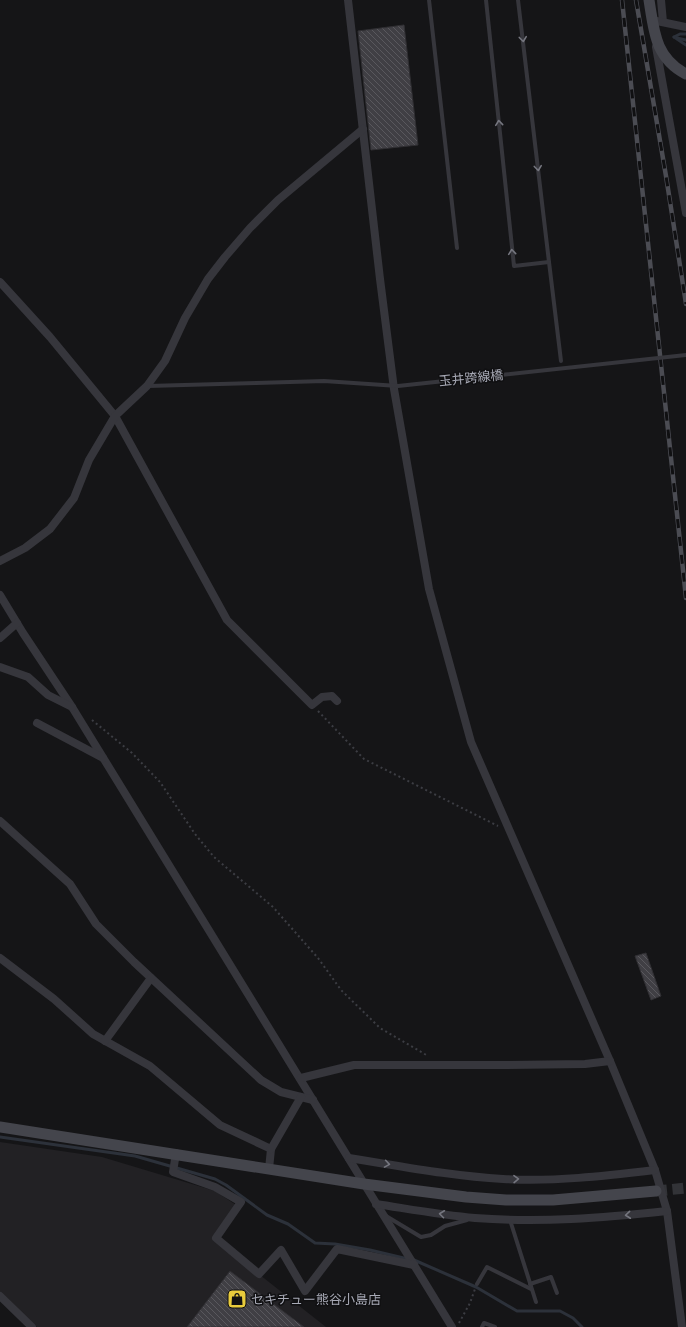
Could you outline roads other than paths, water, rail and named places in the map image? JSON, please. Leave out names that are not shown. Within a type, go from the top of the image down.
[{"type":"street","points":[[348,0],[394,390],[429,590],[471,742],[610,1061],[655,1170],[667,1211],[682,1327]]},
{"type":"street","points":[[650,0],[658,21]]},
{"type":"street","points":[[661,0],[655,38],[686,213]]},
{"type":"street","points":[[658,21],[686,27]]},
{"type":"street","points":[[655,38],[671,63],[686,74]]},
{"type":"street","points":[[0,561],[24,548],[50,529],[74,498],[89,460],[115,416],[147,386],[165,361],[185,318],[208,279],[225,257],[250,228],[278,200],[363,128]]},
{"type":"street","points":[[0,282],[50,337],[115,416],[227,620],[312,705],[322,697],[332,696],[338,701]]},
{"type":"street","points":[[0,595],[17,624],[72,707],[301,1078],[376,1204],[452,1327]]},
{"type":"street","points":[[0,638],[17,624]]},
{"type":"street","points":[[0,667],[28,677],[48,695],[72,707]]},
{"type":"street","points":[[37,723],[104,759]]},
{"type":"street","points":[[0,821],[70,884],[96,924],[151,978],[261,1080],[281,1092],[313,1100]]},
{"type":"street","points":[[0,958],[54,999],[93,1034],[150,1066],[220,1125],[270,1149]]},
{"type":"street","points":[[105,1040],[151,978]]},
{"type":"street","points":[[301,1078],[354,1065],[585,1064],[610,1061]]},
{"type":"street","points":[[269,1168],[270,1149],[301,1097]]},
{"type":"street","points":[[0,1127],[175,1157],[269,1168],[364,1184],[506,1200],[553,1200],[656,1191]]},
{"type":"street","points":[[175,1157],[173,1172],[215,1187],[241,1202],[216,1238],[260,1274],[281,1250],[305,1291],[337,1249],[413,1265]]},
{"type":"street","points":[[349,1158],[459,1176],[504,1179],[589,1178],[655,1170]]},
{"type":"street","points":[[376,1204],[475,1218],[510,1220],[571,1219],[667,1211]]},
{"type":"street","points":[[0,1296],[32,1327]]},
{"type":"lane","points":[[429,0],[457,248]]},
{"type":"lane","points":[[486,0],[514,266],[549,262]]},
{"type":"lane","points":[[518,0],[561,361]]},
{"type":"lane","name":"玉井跨線橋","points":[[147,386],[324,381],[398,386],[686,355]]},
{"type":"lane","points":[[382,1213],[421,1237],[426,1238],[445,1226],[475,1218]]},
{"type":"lane","points":[[510,1220],[536,1302]]},
{"type":"lane","points":[[477,1284],[487,1267],[532,1289]]},
{"type":"lane","points":[[530,1284],[551,1277],[557,1293]]},
{"type":"lane","points":[[482,1327],[484,1323],[495,1327]]},
{"type":"waterway","points":[[674,37],[680,34],[686,34]]},
{"type":"waterway","points":[[674,37],[686,45]]},
{"type":"waterway","points":[[677,38],[686,40]]},
{"type":"waterway","points":[[0,1137],[135,1156],[215,1179],[226,1185],[267,1215],[288,1224],[315,1243],[335,1244],[370,1250],[408,1259]]},
{"type":"waterway","points":[[414,1260],[476,1287],[517,1311],[560,1311],[573,1318],[582,1327]]},
{"type":"tunnel","points":[[656,1191],[686,1188]]},
{"type":"railway","points":[[622,0],[686,598]]},
{"type":"railway","points":[[636,0],[686,304]]},
{"type":"place","name":"セキチュー熊谷小島店","points":[[237,1299]]}]
